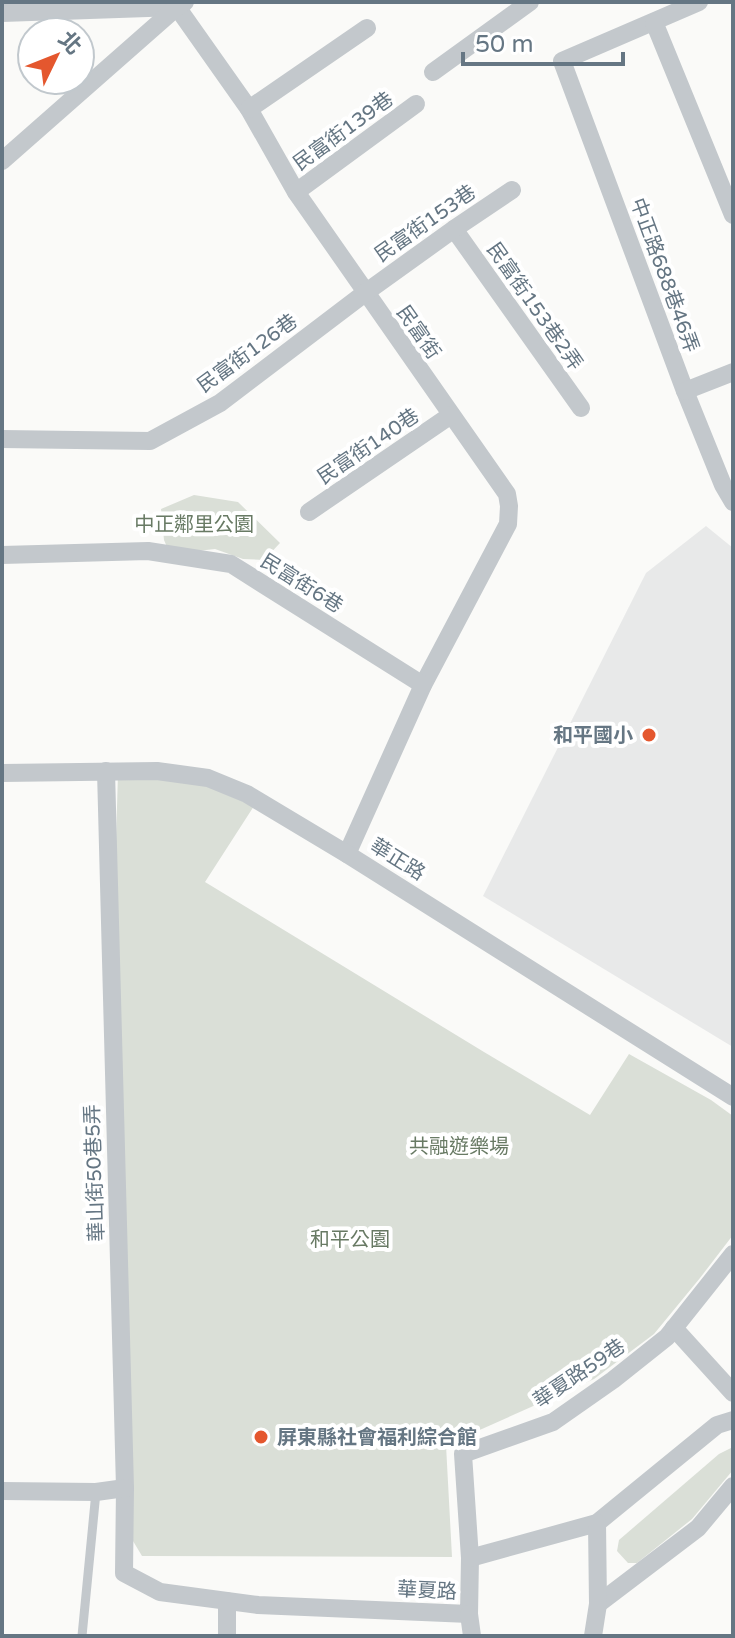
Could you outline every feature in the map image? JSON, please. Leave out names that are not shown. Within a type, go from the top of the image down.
[{"type":"street","points":[[433,72],[530,2]]},
{"type":"street","points":[[699,2],[654,22],[733,215]]},
{"type":"street","points":[[2,13],[181,4]]},
{"type":"street","points":[[2,161],[181,4]]},
{"type":"street","name":"民富街","points":[[181,4],[249,109],[296,192],[507,494],[508,524],[423,685],[347,854]]},
{"type":"street","name":"中正路688巷46弄","points":[[654,22],[562,61],[685,391],[723,485],[733,502]]},
{"type":"street","points":[[249,109],[367,28]]},
{"type":"street","name":"民富街139巷","points":[[296,192],[416,104]]},
{"type":"street","name":"民富街153巷","points":[[365,293],[512,190]]},
{"type":"street","name":"民富街153巷2弄","points":[[454,229],[581,408]]},
{"type":"street","name":"民富街126巷","points":[[2,439],[150,441],[220,403],[365,293]]},
{"type":"street","points":[[685,391],[733,372]]},
{"type":"street","name":"民富街140巷","points":[[309,512],[451,415]]},
{"type":"street","name":"民富街6巷","points":[[2,555],[148,551],[231,564],[423,685]]},
{"type":"street","name":"華山街50巷5弄","points":[[106,771],[125,1488],[124,1573]]},
{"type":"street","name":"華正路","points":[[2,773],[157,771],[208,778],[247,794],[733,1097]]},
{"type":"street","name":"華夏路59巷","points":[[470,1558],[463,1454],[553,1422],[613,1380],[667,1337],[733,1254]]},
{"type":"street","points":[[674,1328],[733,1393]]},
{"type":"street","name":"華夏路","points":[[124,1573],[160,1592],[258,1605],[469,1614],[470,1558],[597,1523],[717,1425],[733,1420]]},
{"type":"street","points":[[598,1604],[698,1528],[733,1486]]},
{"type":"street","points":[[2,1491],[96,1492],[125,1488]]},
{"type":"street","points":[[593,1636],[598,1604],[597,1523]]},
{"type":"street","points":[[227,1601],[227,1636]]},
{"type":"street","points":[[469,1614],[472,1636]]},
{"type":"lane","points":[[82,1636],[96,1492]]},
{"type":"shaded area","name":"和平國小","points":[[706,526],[733,548],[733,1047],[483,896],[646,573]]},
{"type":"green space","name":"中正鄰里公園","points":[[194,495],[238,502],[280,543],[264,560],[243,559],[215,549],[170,554],[164,540],[161,509]]},
{"type":"green space","name":"和平公園","points":[[118,773],[180,775],[254,806],[205,882],[590,1115],[629,1054],[711,1100],[733,1116],[733,1235],[654,1334],[594,1379],[446,1445],[452,1557],[142,1556],[130,1536],[114,908]]},
{"type":"green space","points":[[733,1447],[733,1470],[692,1519],[637,1563],[628,1563],[617,1551],[619,1540],[719,1454]]},
{"type":"place","name":"和平國小","points":[[649,735]]},
{"type":"place","name":"屏東縣社會福利綜合館","points":[[261,1437]]},
{"type":"park label","name":"共融遊樂場","points":[[459,1146]]}]
